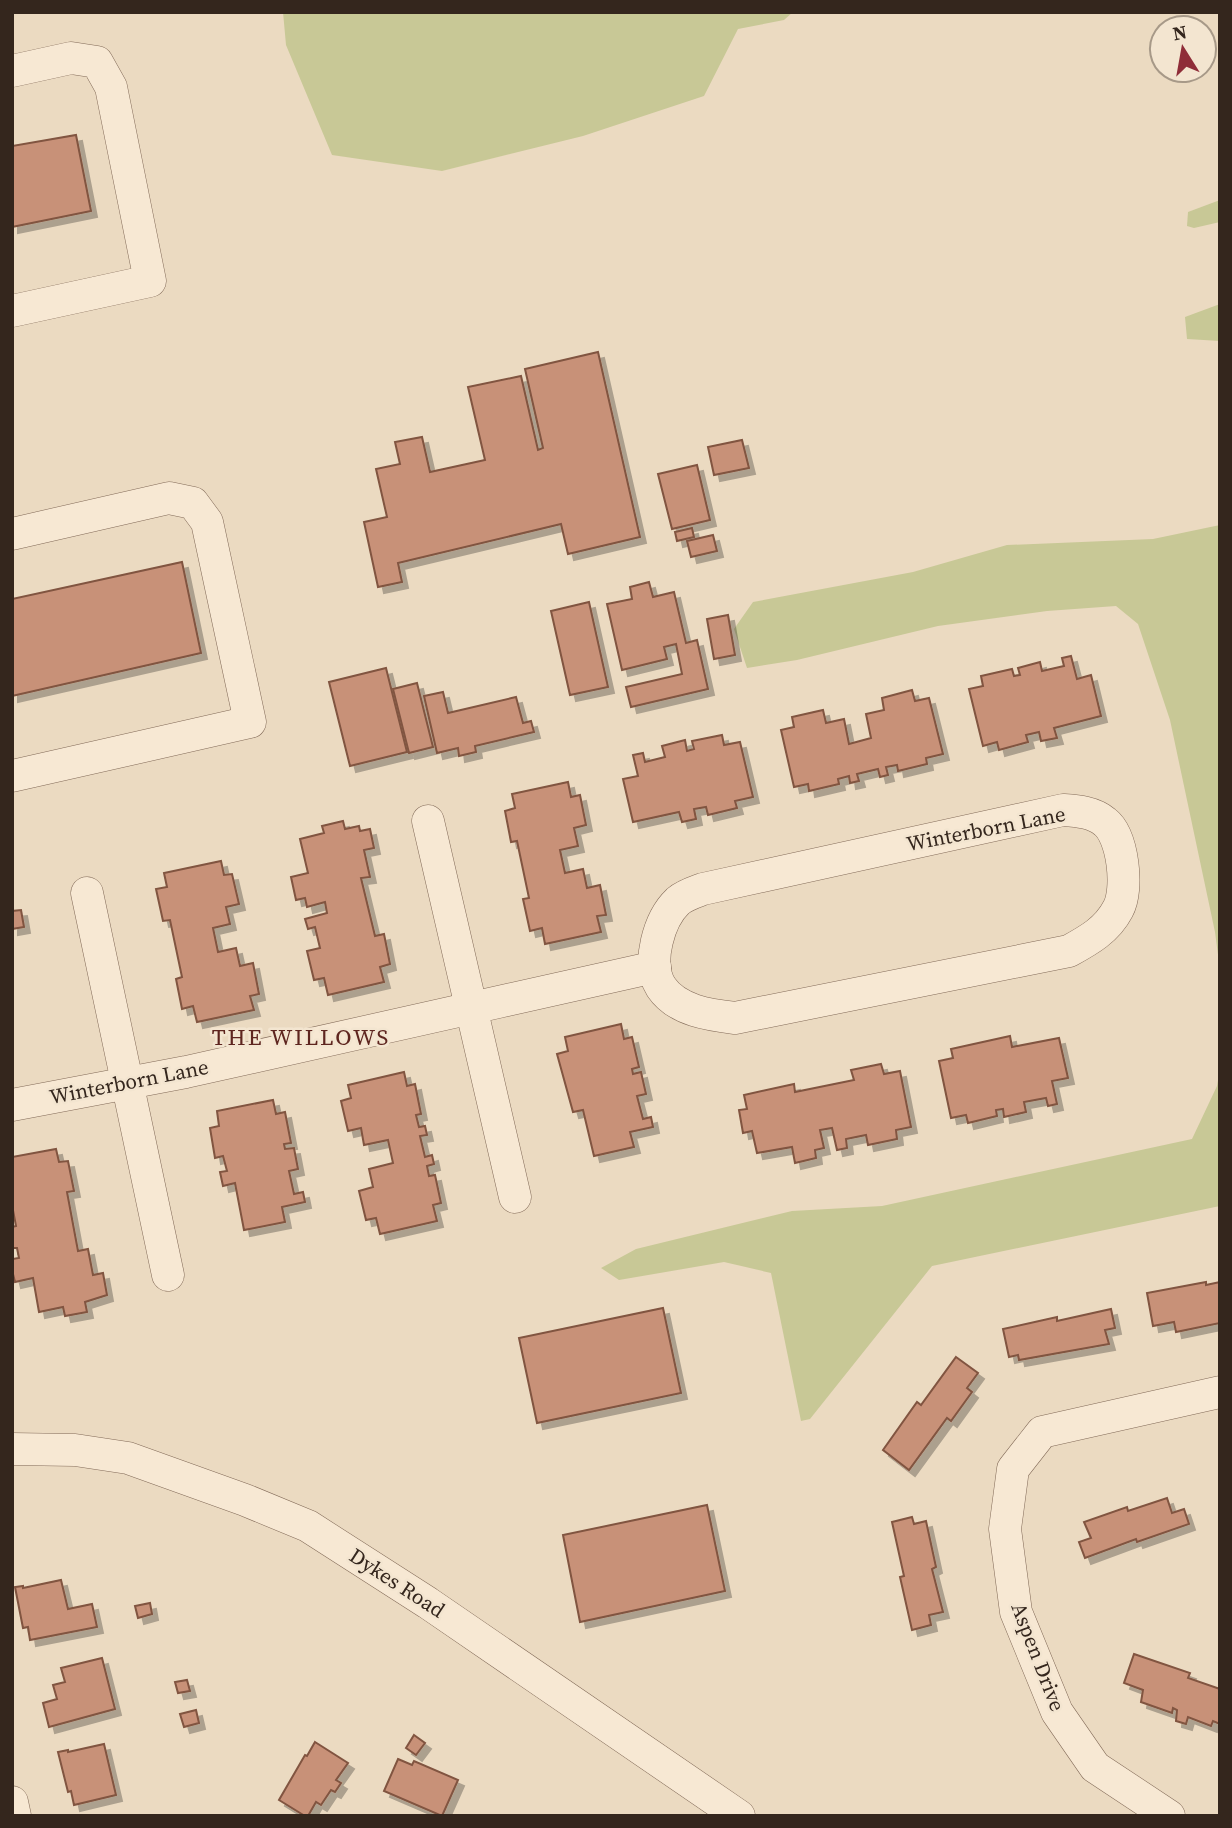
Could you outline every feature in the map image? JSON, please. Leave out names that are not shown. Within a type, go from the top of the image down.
[{"type":"street","points":[[12,71],[71,58],[97,62],[110,87],[150,281],[12,311]]},
{"type":"street","points":[[12,534],[169,498],[193,503],[207,522],[250,722],[12,776]]},
{"type":"street","name":"Winterborn Lane","points":[[1063,810],[1087,813],[1106,822],[1117,842],[1125,882],[1119,907],[1107,926],[1093,938],[1069,951],[735,1018],[701,1014],[676,1001],[661,987],[655,967],[656,938],[667,914],[680,899],[703,889],[1063,810]]},
{"type":"street","points":[[428,821],[515,1196]]},
{"type":"street","points":[[87,893],[167,1275]]},
{"type":"street","name":"Winterborn Lane","points":[[12,1105],[127,1083],[655,967]]},
{"type":"street","name":"Aspen Drive","points":[[1169,1816],[1094,1767],[1057,1712],[1016,1612],[1005,1529],[1013,1469],[1042,1432],[1220,1392]]},
{"type":"street","name":"Dykes Road","points":[[12,1449],[75,1450],[128,1458],[308,1526],[428,1603],[739,1816]]},
{"type":"street","points":[[12,1802],[15,1816]]},
{"type":"green space","points":[[283,12],[793,12],[784,20],[738,29],[704,96],[583,136],[442,171],[332,155],[286,45]]},
{"type":"green space","points":[[1220,200],[1220,222],[1194,228],[1187,226],[1188,212]]},
{"type":"green space","points":[[1220,304],[1220,341],[1187,339],[1185,317]]},
{"type":"green space","points":[[1220,525],[1220,970],[1215,932],[1170,720],[1138,624],[1116,606],[1047,611],[938,626],[797,660],[747,668],[734,629],[753,602],[913,572],[1007,545],[1153,539]]},
{"type":"green space","points":[[1220,1068],[1220,1206],[932,1266],[810,1419],[801,1421],[771,1273],[724,1262],[619,1280],[601,1268],[636,1249],[792,1211],[882,1206],[1192,1139],[1217,1086]]},
{"type":"building","points":[[76,135],[91,211],[12,227],[12,146]]},
{"type":"building","points":[[598,352],[640,537],[568,554],[561,524],[398,563],[402,582],[378,587],[364,522],[387,517],[376,469],[400,464],[395,442],[422,437],[430,472],[485,460],[468,387],[521,376],[538,450],[543,448],[525,369]]},
{"type":"building","points":[[742,440],[749,468],[714,475],[708,447]]},
{"type":"building","points":[[697,465],[710,520],[672,529],[658,474]]},
{"type":"building","points":[[692,528],[694,537],[677,541],[675,532]]},
{"type":"building","points":[[713,535],[717,551],[691,557],[687,541]]},
{"type":"building","points":[[182,562],[201,653],[12,696],[12,599]]},
{"type":"building","points":[[649,582],[653,597],[674,592],[686,643],[697,640],[708,689],[631,707],[626,687],[682,674],[676,644],[664,647],[667,659],[622,670],[607,604],[632,599],[630,587]]},
{"type":"building","points":[[589,602],[608,687],[570,695],[551,611]]},
{"type":"building","points":[[728,615],[735,655],[714,659],[707,619]]},
{"type":"building","points":[[1071,656],[1077,679],[1091,675],[1101,716],[1054,728],[1057,738],[1041,741],[1039,732],[1026,735],[1028,742],[999,750],[997,742],[983,746],[969,689],[983,686],[981,676],[1012,669],[1014,676],[1020,675],[1018,668],[1040,662],[1042,671],[1064,666],[1062,658]]},
{"type":"building","points":[[386,668],[407,752],[350,766],[329,682]]},
{"type":"building","points":[[417,683],[433,747],[409,753],[393,689]]},
{"type":"building","points":[[912,690],[915,701],[929,698],[943,754],[926,758],[927,764],[898,771],[897,765],[886,767],[888,775],[880,777],[878,769],[857,774],[859,781],[850,783],[849,776],[838,779],[839,784],[809,791],[808,784],[794,787],[781,730],[794,727],[792,717],[823,710],[826,723],[844,719],[849,744],[871,738],[866,714],[884,710],[882,698]]},
{"type":"building","points":[[443,692],[448,713],[516,697],[523,723],[531,721],[534,732],[475,746],[476,752],[459,756],[458,748],[437,753],[424,696]]},
{"type":"building","points":[[722,735],[724,745],[740,742],[753,797],[735,801],[737,808],[708,815],[706,807],[694,809],[696,819],[682,822],[679,812],[633,822],[623,779],[638,776],[633,755],[643,753],[645,762],[665,757],[662,746],[685,740],[687,751],[694,749],[692,741]]},
{"type":"building","points":[[568,782],[571,797],[580,795],[586,825],[574,828],[578,846],[560,850],[565,873],[583,869],[587,888],[600,885],[606,915],[597,916],[601,932],[545,944],[542,928],[530,931],[523,899],[529,898],[517,841],[511,842],[505,811],[515,808],[512,794]]},
{"type":"building","points":[[343,821],[345,829],[359,826],[360,831],[370,829],[374,848],[364,850],[370,877],[361,878],[375,936],[384,934],[390,964],[380,967],[384,982],[328,995],[324,978],[314,980],[307,951],[320,948],[315,927],[308,929],[305,919],[327,913],[325,902],[307,907],[305,898],[296,900],[291,877],[308,873],[300,839],[324,833],[322,826]]},
{"type":"building","points":[[221,861],[224,875],[232,874],[239,904],[226,907],[230,924],[213,928],[218,952],[236,948],[240,966],[253,963],[259,994],[250,996],[254,1010],[197,1022],[193,1006],[182,1009],[176,979],[182,977],[170,920],[163,921],[156,889],[167,887],[164,873]]},
{"type":"building","points":[[21,910],[24,927],[12,929],[12,911]]},
{"type":"building","points":[[621,1024],[624,1039],[632,1037],[639,1067],[632,1069],[633,1074],[641,1072],[646,1094],[637,1096],[643,1119],[651,1117],[653,1127],[630,1132],[634,1147],[594,1156],[583,1110],[573,1112],[557,1054],[568,1051],[565,1037]]},
{"type":"building","points":[[1010,1036],[1012,1047],[1059,1038],[1068,1078],[1052,1081],[1057,1104],[1048,1106],[1046,1098],[1024,1102],[1026,1112],[1004,1117],[1003,1109],[996,1110],[997,1116],[968,1123],[966,1115],[951,1118],[939,1061],[953,1058],[951,1049]]},
{"type":"building","points":[[881,1064],[884,1074],[900,1071],[911,1127],[896,1130],[897,1139],[868,1145],[866,1135],[846,1139],[847,1148],[837,1150],[832,1128],[820,1130],[824,1148],[815,1150],[816,1158],[795,1163],[792,1147],[757,1153],[752,1131],[743,1133],[739,1110],[747,1109],[744,1095],[794,1084],[795,1092],[854,1080],[851,1070]]},
{"type":"building","points":[[404,1072],[407,1086],[415,1084],[421,1114],[416,1115],[419,1127],[425,1126],[427,1135],[420,1136],[425,1157],[432,1155],[434,1164],[427,1166],[429,1176],[435,1175],[441,1203],[433,1205],[437,1221],[380,1234],[376,1218],[366,1220],[359,1191],[373,1187],[369,1169],[393,1163],[388,1140],[364,1145],[361,1128],[348,1131],[341,1101],[351,1098],[348,1085]]},
{"type":"building","points":[[273,1100],[276,1114],[285,1112],[291,1143],[284,1144],[285,1149],[294,1148],[298,1169],[289,1171],[294,1194],[303,1192],[305,1202],[282,1207],[285,1222],[244,1230],[235,1183],[223,1186],[220,1172],[227,1171],[223,1156],[215,1158],[210,1128],[219,1126],[217,1111]]},
{"type":"building","points":[[56,1149],[59,1162],[68,1161],[74,1191],[67,1192],[78,1251],[88,1249],[93,1275],[103,1273],[107,1295],[85,1302],[87,1312],[65,1316],[63,1307],[39,1312],[33,1278],[15,1282],[12,1270],[12,1259],[19,1258],[17,1248],[12,1248],[12,1227],[16,1226],[12,1205],[12,1157]]},
{"type":"building","points":[[1206,1282],[1206,1285],[1220,1282],[1220,1323],[1176,1332],[1174,1322],[1153,1326],[1147,1293]]},
{"type":"building","points":[[663,1308],[681,1393],[537,1423],[519,1338]]},
{"type":"building","points":[[1111,1309],[1115,1328],[1105,1330],[1109,1344],[1019,1360],[1018,1355],[1009,1357],[1003,1329]]},
{"type":"building","points":[[956,1357],[978,1373],[967,1388],[972,1392],[951,1421],[947,1418],[909,1470],[883,1450],[917,1402],[921,1405]]},
{"type":"building","points":[[1167,1498],[1172,1513],[1184,1509],[1189,1524],[1137,1542],[1136,1539],[1085,1558],[1079,1542],[1091,1538],[1084,1522],[1127,1507],[1128,1511]]},
{"type":"building","points":[[707,1505],[725,1591],[580,1622],[563,1535]]},
{"type":"building","points":[[912,1517],[914,1524],[926,1521],[936,1567],[932,1569],[943,1612],[929,1615],[931,1625],[912,1630],[900,1577],[904,1576],[892,1522]]},
{"type":"building","points":[[61,1580],[68,1609],[92,1604],[97,1627],[30,1640],[28,1627],[23,1628],[15,1587],[23,1588]]},
{"type":"building","points":[[150,1603],[152,1614],[138,1618],[135,1606]]},
{"type":"building","points":[[1134,1654],[1190,1673],[1188,1678],[1220,1689],[1220,1724],[1213,1721],[1211,1726],[1188,1717],[1186,1724],[1176,1721],[1177,1710],[1173,1708],[1172,1713],[1141,1702],[1143,1690],[1124,1683]]},
{"type":"building","points":[[102,1658],[115,1709],[49,1727],[43,1703],[57,1699],[53,1685],[65,1682],[61,1668]]},
{"type":"building","points":[[187,1680],[190,1691],[178,1693],[175,1682]]},
{"type":"building","points":[[196,1710],[199,1723],[184,1727],[180,1714]]},
{"type":"building","points":[[414,1735],[425,1743],[416,1755],[406,1748]]},
{"type":"building","points":[[315,1742],[348,1763],[336,1780],[341,1783],[335,1792],[331,1790],[321,1805],[316,1802],[308,1816],[305,1816],[279,1800]]},
{"type":"building","points":[[104,1744],[116,1795],[74,1805],[58,1752]]},
{"type":"building","points":[[398,1759],[412,1765],[414,1761],[458,1780],[442,1816],[384,1791]]},
{"type":"district","name":"THE WILLOWS","points":[[301,1037]]}]
